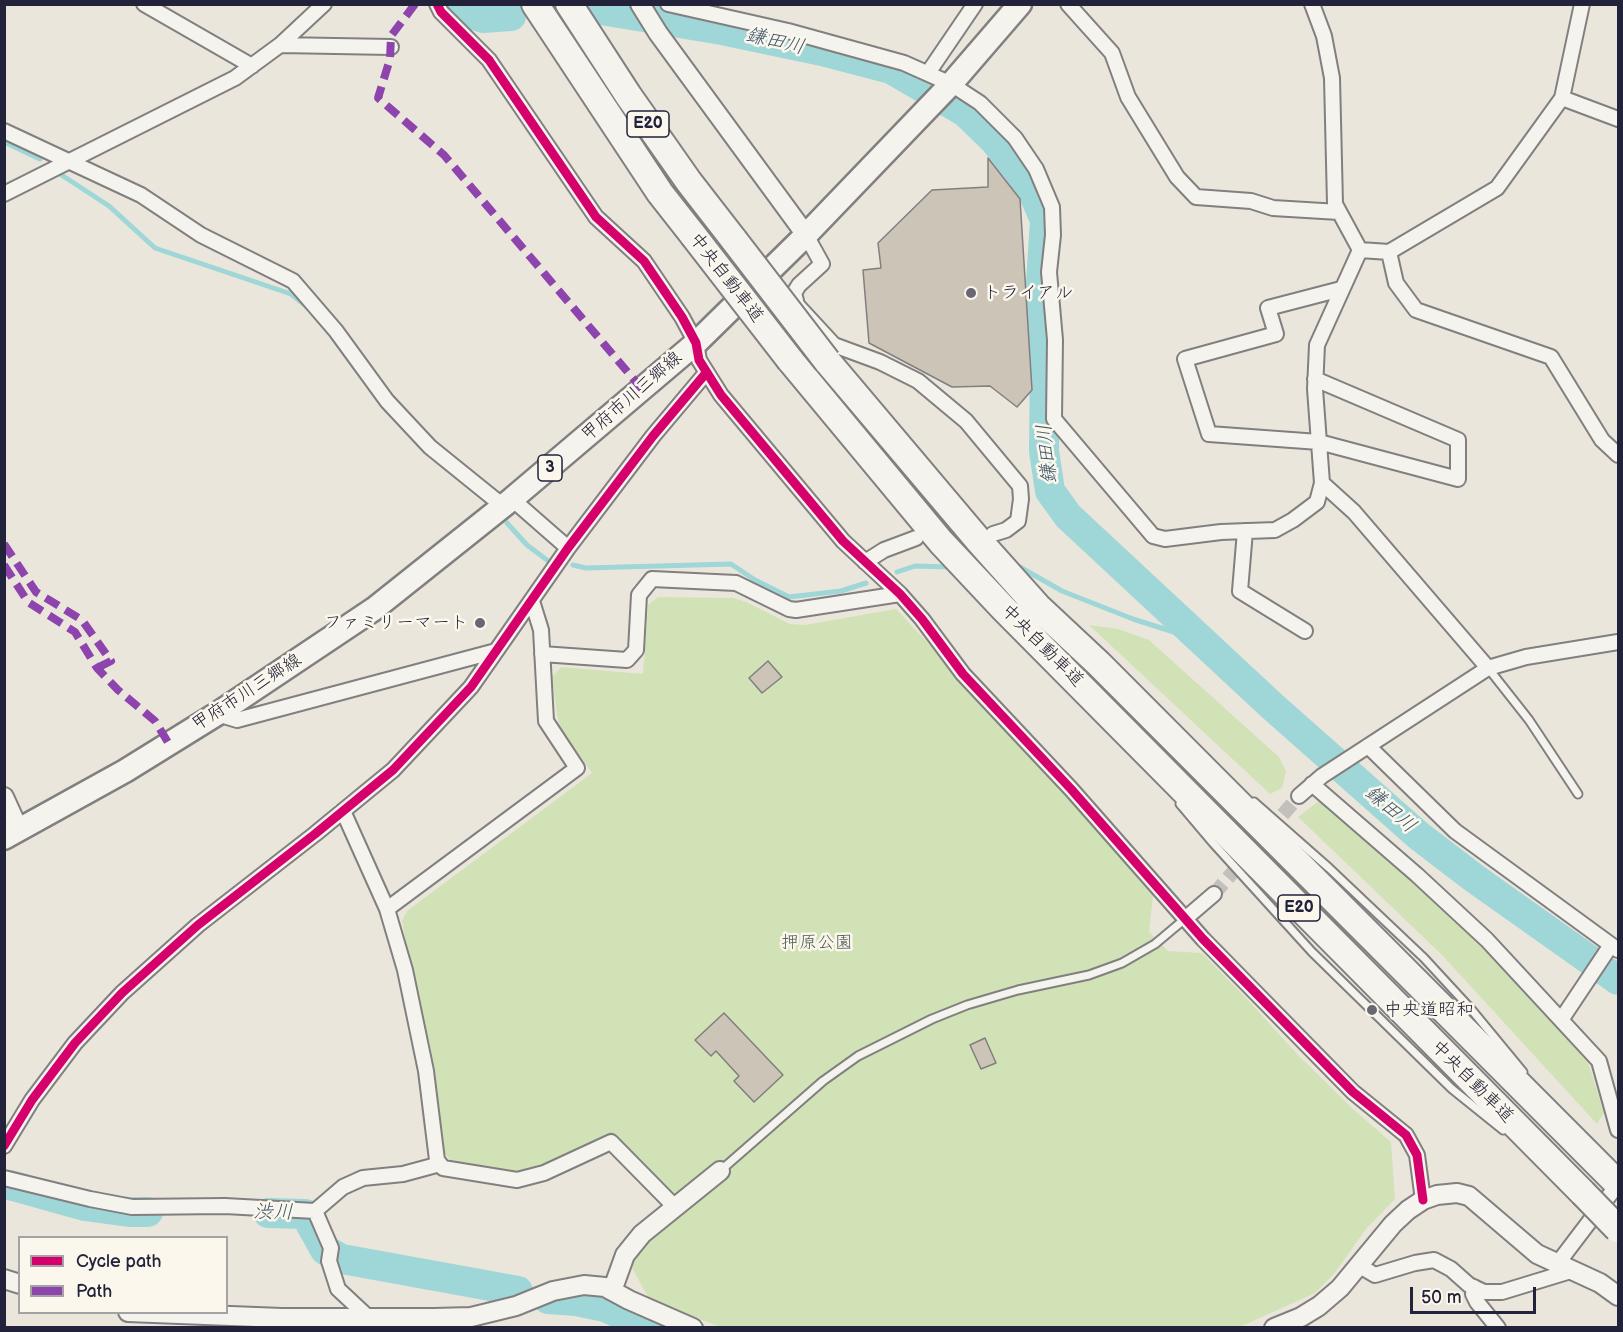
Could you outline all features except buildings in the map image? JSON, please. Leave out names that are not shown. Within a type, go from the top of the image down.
[{"type":"highway","name":"中央自動車道","points":[[535,4],[654,184],[790,360],[941,542],[1334,944],[1618,1229]]},
{"type":"highway","name":"中央自動車道","points":[[569,4],[628,95],[689,182],[827,361],[986,538],[1048,618],[1099,664],[1613,1179]]},
{"type":"main road","name":"甲府市川三郷線","points":[[9,817],[125,771],[217,714],[374,609],[508,503],[696,343],[806,235],[951,84],[1020,4]]},
{"type":"street","points":[[144,4],[252,66]]},
{"type":"street","points":[[4,194],[235,78],[280,45],[324,4]]},
{"type":"street","points":[[437,4],[441,12],[489,60],[596,217],[644,261],[696,343],[699,360],[721,395],[843,541],[900,594],[922,619],[963,674],[1071,789],[1203,939],[1353,1092],[1406,1135],[1417,1155],[1423,1200]]},
{"type":"street","points":[[640,4],[658,33],[806,235],[822,264],[799,285],[794,293],[796,305],[834,345],[880,362],[918,381],[966,421],[1020,486],[1018,521],[1006,530],[986,538]]},
{"type":"street","points":[[668,4],[788,31],[904,63],[951,84],[980,103],[1015,138],[1036,169],[1052,207],[1053,235],[1049,272],[1055,340],[1054,419],[1153,536],[1165,539],[1275,530],[1317,502],[1322,483],[1315,379],[1317,345],[1360,250]]},
{"type":"street","points":[[928,73],[975,4]]},
{"type":"street","points":[[1068,4],[1112,53],[1128,97],[1177,177],[1196,197],[1251,201],[1273,208],[1339,212]]},
{"type":"street","points":[[1312,4],[1324,36],[1332,78],[1335,204],[1360,250]]},
{"type":"street","points":[[1360,250],[1389,252],[1497,188],[1562,98],[1582,4]]},
{"type":"street","points":[[280,45],[391,47]]},
{"type":"street","points":[[1562,98],[1618,119]]},
{"type":"street","points":[[4,131],[141,195],[201,235],[293,281],[336,332],[387,401],[430,447],[568,548]]},
{"type":"street","points":[[1389,252],[1396,283],[1416,310],[1551,357],[1602,440],[1618,455]]},
{"type":"street","points":[[1315,379],[1458,440],[1458,479],[1319,442],[1209,434],[1185,359],[1276,334],[1268,308],[1341,289]]},
{"type":"street","points":[[4,1146],[32,1100],[75,1043],[122,993],[198,925],[393,770],[471,687],[568,548],[653,436],[706,373]]},
{"type":"street","points":[[1322,483],[1354,512],[1488,668]]},
{"type":"street","points":[[1245,531],[1240,591],[1305,631]]},
{"type":"street","points":[[865,562],[884,549],[916,538]]},
{"type":"street","points":[[542,654],[627,660],[636,650],[639,595],[652,579],[735,583],[789,609],[796,610],[900,594]]},
{"type":"street","points":[[387,909],[577,768],[546,721],[541,630],[532,601]]},
{"type":"street","points":[[1299,796],[1317,780],[1488,668],[1526,657],[1618,642]]},
{"type":"street","points":[[217,714],[237,720],[496,651]]},
{"type":"street","points":[[1364,749],[1455,831],[1615,947],[1580,991],[1561,1020]]},
{"type":"street","points":[[1317,780],[1487,940],[1599,1061],[1618,1130]]},
{"type":"street","points":[[343,811],[387,909],[405,970],[426,1071],[437,1160],[443,1168],[517,1180],[544,1173],[611,1142],[675,1207]]},
{"type":"street","points":[[1186,918],[1215,894]]},
{"type":"street","points":[[4,1178],[132,1207],[225,1206],[315,1211],[343,1187],[363,1178],[403,1174],[440,1164]]},
{"type":"street","points":[[612,1291],[625,1256],[642,1234],[720,1171]]},
{"type":"street","points":[[1358,1265],[1375,1275],[1434,1260],[1484,1292],[1502,1292],[1566,1266],[1613,1179]]},
{"type":"street","points":[[1274,1328],[1301,1317],[1319,1306],[1340,1288],[1393,1224],[1408,1210],[1423,1200],[1437,1195],[1456,1193],[1469,1196],[1537,1254],[1600,1283],[1618,1296]]},
{"type":"street","points":[[315,1211],[330,1254],[338,1289],[368,1317]]},
{"type":"street","points":[[179,1314],[282,1318],[368,1317],[434,1323],[516,1306],[553,1291],[584,1285],[605,1287],[693,1328]]},
{"type":"street","points":[[1474,1287],[1473,1294],[1477,1302],[1498,1328]]},
{"type":"lane","points":[[1099,664],[1205,758]]},
{"type":"lane","points":[[1488,668],[1529,720],[1578,794]]},
{"type":"lane","points":[[1080,684],[1154,772]]},
{"type":"lane","points":[[1249,798],[1329,868],[1424,958],[1471,1009],[1530,1080]]},
{"type":"lane","points":[[1176,799],[1312,952],[1452,1089],[1508,1134]]},
{"type":"lane","points":[[720,1171],[823,1081],[858,1056],[932,1019],[967,1005],[1018,990],[1089,975],[1122,963],[1155,944],[1186,918]]},
{"type":"lane","points":[[1544,1098],[1613,1179]]},
{"type":"lane","points":[[1527,1148],[1583,1193]]},
{"type":"green space","name":"押原公園","points":[[658,597],[734,598],[790,624],[805,625],[896,609],[942,658],[958,682],[1055,783],[1153,896],[1149,932],[1168,951],[1202,953],[1298,1055],[1353,1109],[1391,1142],[1395,1199],[1366,1229],[1334,1274],[1315,1293],[1240,1327],[720,1327],[649,1299],[630,1264],[639,1243],[688,1208],[614,1136],[536,1172],[514,1177],[454,1164],[445,1154],[430,1045],[413,978],[402,921],[407,911],[592,773],[563,732],[558,721],[552,677],[561,667],[643,674],[648,605]]},
{"type":"green space","points":[[1089,625],[1118,629],[1149,640],[1279,757],[1286,771],[1282,788],[1270,794]]},
{"type":"green space","points":[[1320,800],[1447,908],[1588,1062],[1604,1113],[1597,1124],[1442,955],[1298,817]]},
{"type":"waterway","name":"鎌田川","points":[[452,4],[455,9],[483,18],[511,16]]},
{"type":"waterway","name":"鎌田川","points":[[601,10],[722,30],[822,51],[891,69],[965,112],[995,141],[1019,172],[1032,190],[1045,220],[1040,298],[1045,350],[1044,451],[1050,491],[1068,516],[1272,706],[1419,836],[1618,980]]},
{"type":"waterway","points":[[4,142],[40,159]]},
{"type":"waterway","points":[[60,174],[109,206],[155,248],[291,294],[311,310]]},
{"type":"waterway","points":[[333,338],[358,372]]},
{"type":"waterway","points":[[507,523],[527,545],[547,560]]},
{"type":"waterway","points":[[573,565],[586,568],[731,564],[755,580],[789,597],[841,591],[866,583]]},
{"type":"waterway","points":[[897,572],[915,566],[952,567]]},
{"type":"waterway","points":[[1012,566],[1018,566],[1062,591],[1133,619],[1199,640]]},
{"type":"waterway","name":"渋川","points":[[10,1185],[85,1206],[129,1212],[148,1212]]},
{"type":"waterway","name":"渋川","points":[[268,1213],[305,1214],[325,1250],[342,1259],[518,1291]]},
{"type":"waterway","name":"渋川","points":[[548,1299],[576,1301],[605,1307],[652,1328]]},
{"type":"tunnel","points":[[1214,894],[1299,796]]},
{"type":"marked path","points":[[415,4],[391,36],[390,59],[378,98],[444,155],[642,389]]},
{"type":"marked path","points":[[4,544],[36,592],[82,620],[111,661],[97,668]]},
{"type":"marked path","points":[[4,565],[28,602],[75,632],[97,668],[118,690],[155,721],[169,744]]},
{"type":"cycle path","points":[[437,4],[441,12],[489,60],[596,217],[644,261],[682,317],[696,343],[699,360],[721,395],[843,541],[900,594],[922,619],[963,674],[1071,789],[1203,939],[1353,1092],[1406,1135],[1417,1155],[1423,1200]]},
{"type":"cycle path","points":[[4,1146],[32,1100],[75,1043],[122,993],[198,925],[393,770],[471,687],[568,548],[653,436],[706,373]]},
{"type":"place","name":"トライアル","points":[[971,293]]},
{"type":"place","name":"ファミリーマート","points":[[480,623]]},
{"type":"place","name":"中央道昭和","points":[[1372,1010]]}]
